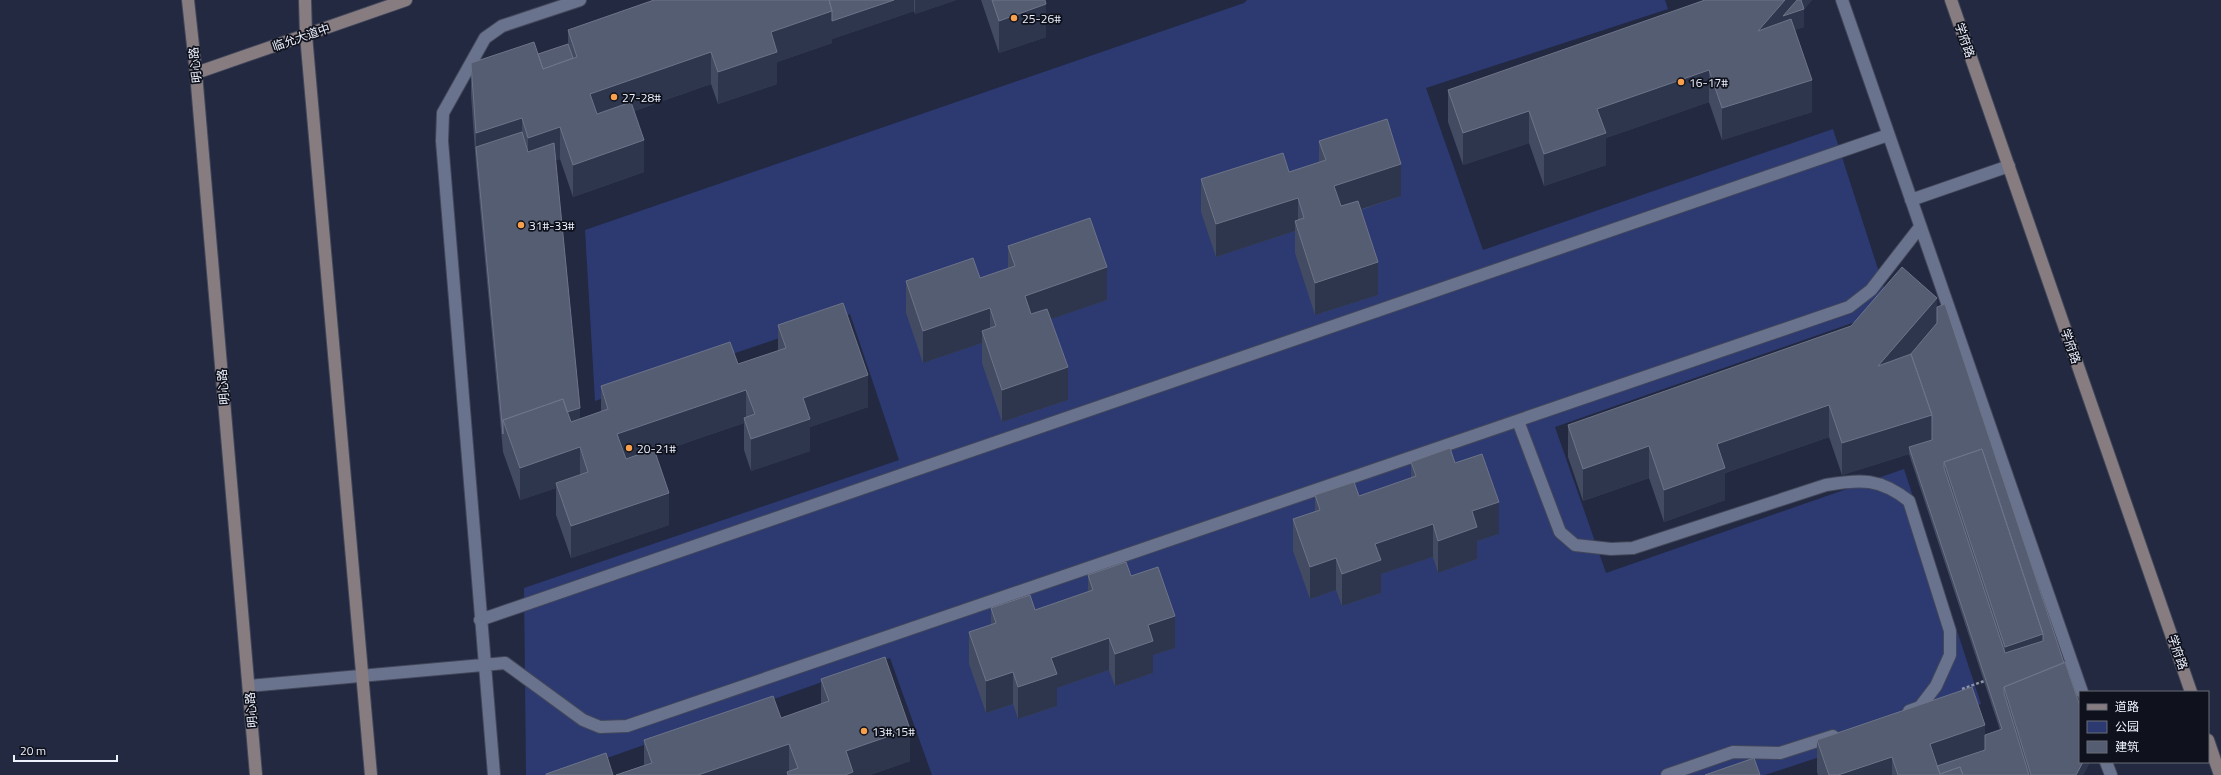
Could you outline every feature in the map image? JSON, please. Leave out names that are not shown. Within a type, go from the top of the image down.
[{"type":"street","name":"明心路","points":[[188,0],[196,73],[256,775]]},
{"type":"street","points":[[304,0],[362,676],[372,775]]},
{"type":"street","name":"临允大道中","points":[[196,73],[406,0]]},
{"type":"street","name":"学府路","points":[[1951,0],[2191,691]]},
{"type":"street","points":[[2209,743],[2220,775]]},
{"type":"lane","points":[[494,775],[480,620],[442,141],[443,113],[485,38],[502,26],[580,0]]},
{"type":"lane","points":[[1842,0],[2082,691]]},
{"type":"lane","points":[[480,620],[1888,135]]},
{"type":"lane","points":[[1911,200],[2009,166]]},
{"type":"lane","points":[[249,686],[505,664],[583,720],[600,727],[627,726],[1849,307],[1871,290],[1920,227]]},
{"type":"lane","points":[[1518,421],[1560,532],[1575,545],[1611,549],[1633,548],[1826,485],[1859,480],[1894,489],[1909,501],[1950,631],[1950,655],[1936,686],[1920,707],[1897,715]]},
{"type":"lane","points":[[1667,775],[1733,752],[1780,753],[1844,732]]},
{"type":"lane","points":[[2106,763],[2111,775]]},
{"type":"path","points":[[1936,686],[1955,691],[1993,678]]},
{"type":"green space","points":[[1247,0],[1665,0],[1668,9],[1426,88],[1483,250],[1833,129],[1885,291],[1858,321],[1555,427],[1606,573],[1904,469],[1981,704],[1765,775],[932,775],[890,658],[559,775],[526,775],[524,588],[899,460],[850,314],[595,401],[585,230],[1244,3]]},
{"type":"building","points":[[654,0],[829,0],[832,11],[771,32],[777,52],[718,72],[711,52],[590,94],[597,114],[631,102],[644,140],[573,165],[560,127],[528,138],[522,118],[476,133],[471,63],[534,42],[543,69],[577,57],[568,30]]},
{"type":"building","points":[[829,0],[894,0],[832,21],[832,11]]},
{"type":"building","points":[[992,0],[1045,0],[1046,4],[999,21]]},
{"type":"building","points":[[1705,0],[1785,0],[1758,31],[1791,19],[1812,80],[1722,108],[1709,70],[1597,109],[1606,133],[1544,154],[1529,111],[1463,133],[1448,90]]},
{"type":"building","points":[[1797,0],[1801,0],[1804,9],[1783,16]]},
{"type":"building","points":[[568,44],[573,58],[543,69],[538,54]]},
{"type":"building","points":[[1387,119],[1401,164],[1334,186],[1341,206],[1358,201],[1378,262],[1315,283],[1295,221],[1304,218],[1298,198],[1216,224],[1201,179],[1283,153],[1289,172],[1326,160],[1319,141]]},
{"type":"building","points":[[522,132],[528,152],[554,143],[580,408],[567,412],[563,399],[503,420],[503,434],[476,147]]},
{"type":"building","points":[[1090,218],[1107,267],[1025,296],[1031,314],[1047,309],[1068,367],[1002,390],[982,331],[996,326],[990,308],[923,331],[906,281],[973,258],[980,278],[1015,266],[1008,246]]},
{"type":"building","points":[[1902,267],[1937,298],[1878,366],[1911,354],[1932,415],[1842,443],[1829,405],[1717,444],[1725,468],[1664,490],[1649,446],[1583,469],[1568,425],[1851,326]]},
{"type":"building","points":[[843,303],[868,375],[803,398],[810,419],[751,439],[744,418],[755,414],[746,390],[617,434],[626,459],[654,449],[669,493],[571,526],[556,483],[588,472],[580,447],[520,468],[503,420],[563,399],[571,422],[608,409],[601,386],[730,342],[738,364],[786,348],[778,325]]},
{"type":"building","points":[[1945,304],[2064,663],[2004,687],[2004,693],[2029,775],[1963,775],[1960,767],[1940,774],[1937,766],[1985,750],[1985,735],[2002,729],[1909,447],[1932,440],[1932,415],[1911,354],[1910,355],[1937,323],[1937,307]],"holes":[[[1982,449],[2043,634],[2043,641],[2005,653],[1944,468],[1944,462]]]},
{"type":"building","points":[[1450,448],[1455,463],[1482,454],[1499,502],[1472,511],[1477,527],[1438,541],[1433,524],[1375,544],[1381,560],[1342,574],[1336,558],[1310,567],[1293,519],[1320,510],[1315,495],[1354,482],[1359,496],[1416,476],[1411,462]]},
{"type":"building","points":[[1982,449],[2043,634],[2005,647],[1944,462]]},
{"type":"building","points":[[1126,562],[1131,576],[1158,567],[1175,616],[1148,625],[1153,641],[1115,654],[1109,638],[1051,658],[1057,674],[1018,687],[1013,672],[986,681],[969,632],[996,623],[991,608],[1030,595],[1035,610],[1093,590],[1088,575]]},
{"type":"building","points":[[885,657],[910,729],[846,751],[853,772],[845,775],[788,775],[787,772],[798,768],[789,744],[698,775],[616,775],[652,763],[644,740],[773,696],[781,718],[829,701],[821,679]]},
{"type":"building","points":[[2065,662],[2079,703],[2079,763],[2082,763],[2076,775],[2031,775],[2004,687]]},
{"type":"building","points":[[1972,687],[1985,725],[1930,744],[1940,774],[1960,767],[1963,775],[1898,775],[1892,757],[1838,775],[1829,775],[1817,740]]},
{"type":"building","points":[[606,753],[613,775],[546,775],[546,774]]},
{"type":"building","points":[[1754,758],[1760,775],[1705,775]]},
{"type":"place","name":"25-26#","points":[[1014,18]]},
{"type":"place","name":"16-17#","points":[[1681,82]]},
{"type":"place","name":"27-28#","points":[[614,97]]},
{"type":"place","name":"31#-33#","points":[[521,225]]},
{"type":"place","name":"20-21#","points":[[629,448]]},
{"type":"place","name":"13#,15#","points":[[864,731]]}]
